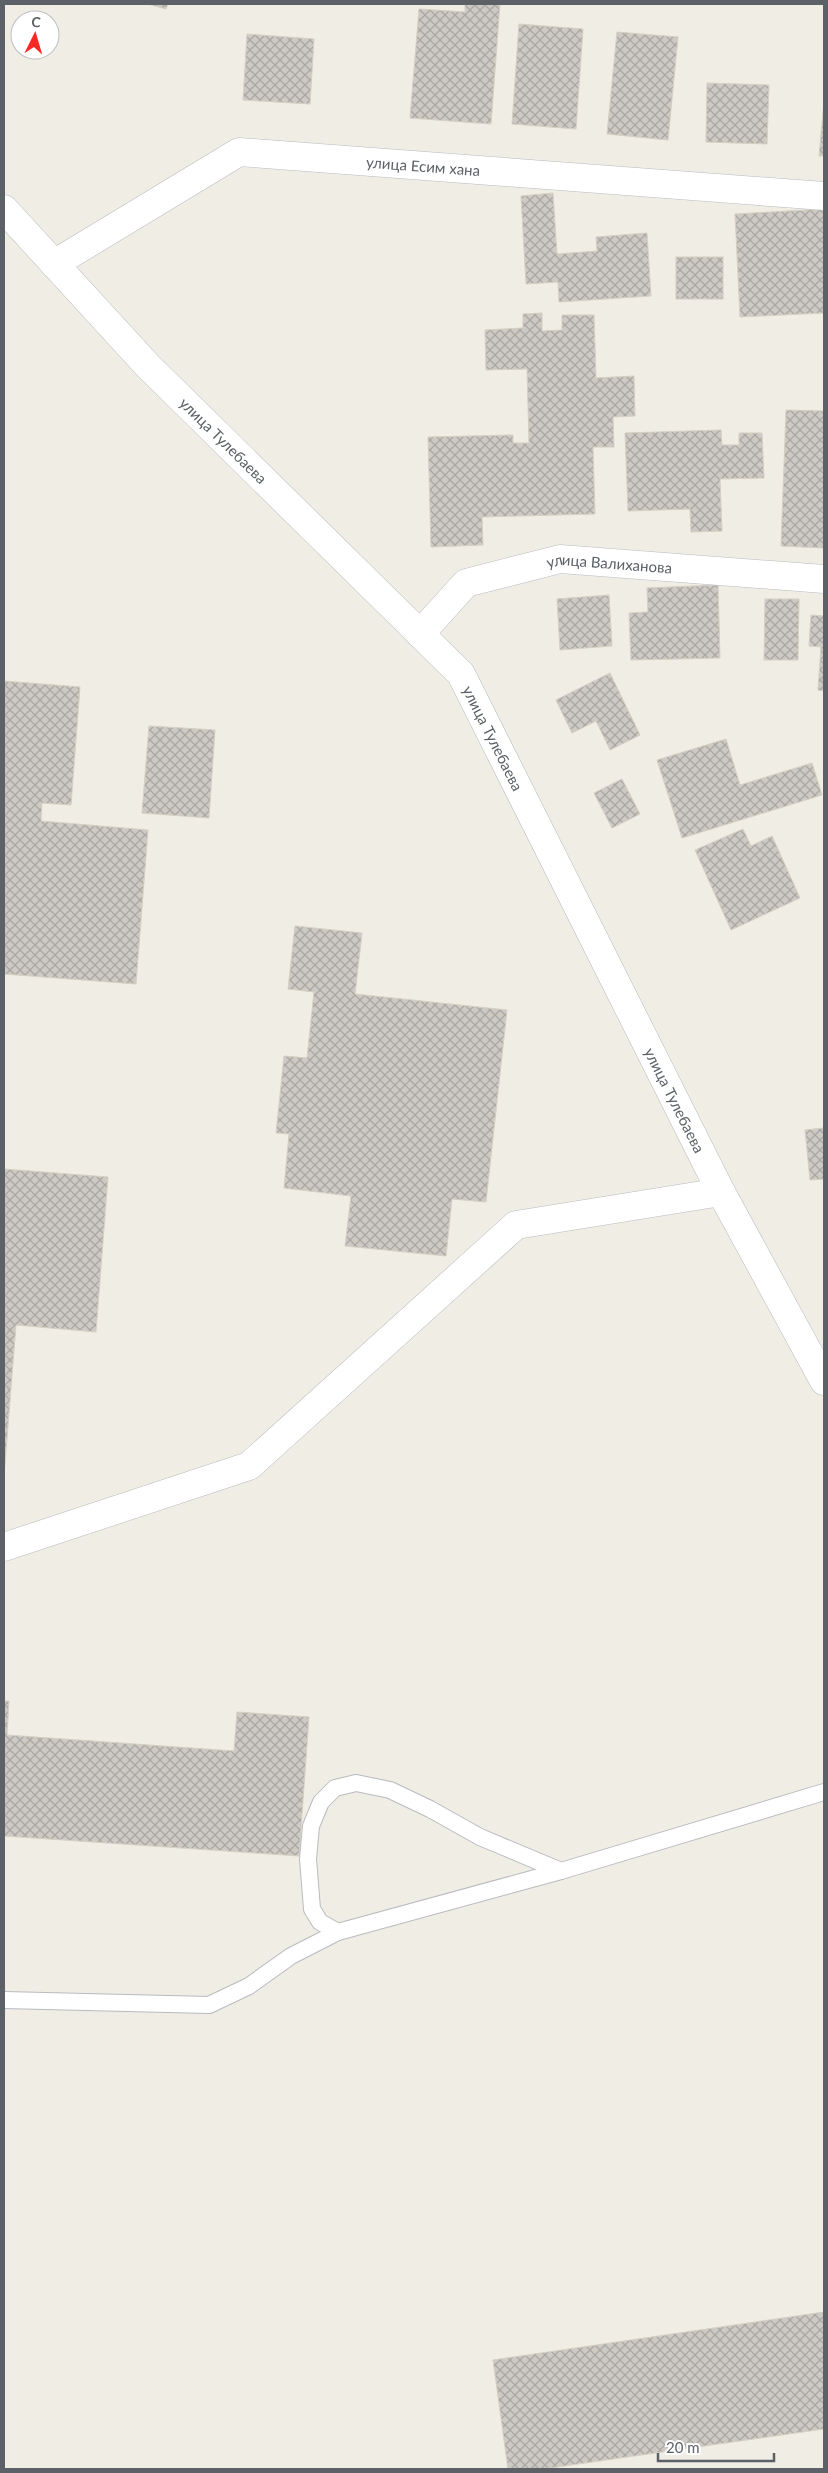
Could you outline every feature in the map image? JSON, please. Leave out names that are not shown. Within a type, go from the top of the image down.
[{"type":"street","name":"улица Есим хана","points":[[54,264],[239,152],[824,196]]},
{"type":"street","name":"улица Тулебаева","points":[[4,209],[147,365],[461,674],[721,1192],[824,1381]]},
{"type":"street","name":"улица Валиханова","points":[[420,634],[466,583],[560,558],[824,580]]},
{"type":"street","points":[[4,1547],[248,1466],[516,1225],[721,1192]]},
{"type":"lane","points":[[338,1932],[320,1922],[312,1909],[308,1859],[311,1826],[321,1802],[335,1788],[356,1783],[390,1790],[430,1809],[480,1837],[560,1870]]},
{"type":"lane","points":[[4,2000],[208,2004],[249,1986],[291,1956],[338,1932],[560,1870],[824,1792]]},
{"type":"building","points":[[148,4],[168,4],[166,9]]},
{"type":"building","points":[[465,4],[500,4],[491,124],[410,118],[419,9],[465,12]]},
{"type":"building","points":[[519,24],[583,29],[576,129],[512,124]]},
{"type":"building","points":[[617,32],[678,37],[668,140],[607,134]]},
{"type":"building","points":[[247,34],[314,39],[310,104],[243,100]]},
{"type":"building","points":[[707,83],[769,85],[767,144],[706,142]]},
{"type":"building","points":[[824,101],[824,156],[819,156]]},
{"type":"building","points":[[553,193],[557,254],[597,251],[596,237],[647,233],[651,296],[559,302],[558,282],[526,284],[521,196]]},
{"type":"building","points":[[824,209],[824,313],[740,317],[735,214]]},
{"type":"building","points":[[676,257],[723,257],[723,299],[676,299]]},
{"type":"building","points":[[542,313],[542,331],[562,330],[562,315],[594,315],[596,378],[634,376],[635,416],[613,417],[614,447],[593,447],[595,514],[482,517],[483,545],[431,547],[428,437],[513,435],[513,443],[529,443],[527,369],[486,370],[485,330],[523,328],[523,314]]},
{"type":"building","points":[[786,410],[824,411],[824,548],[781,546]]},
{"type":"building","points":[[721,430],[722,445],[739,445],[739,433],[762,433],[764,478],[720,479],[722,531],[691,532],[690,509],[628,511],[625,433]]},
{"type":"building","points":[[718,585],[720,658],[631,660],[629,613],[648,612],[647,588]]},
{"type":"building","points":[[609,595],[612,646],[560,650],[557,599]]},
{"type":"building","points":[[765,599],[799,599],[798,660],[764,660]]},
{"type":"building","points":[[811,615],[824,616],[824,691],[818,690],[821,647],[809,646]]},
{"type":"building","points":[[610,673],[640,735],[610,750],[596,721],[572,733],[556,700]]},
{"type":"building","points":[[4,681],[80,687],[71,805],[42,803],[41,821],[148,830],[136,984],[4,974]]},
{"type":"building","points":[[149,726],[215,730],[209,818],[142,813]]},
{"type":"building","points":[[726,739],[740,785],[812,763],[822,795],[682,838],[657,760]]},
{"type":"building","points":[[622,779],[640,814],[612,828],[594,793]]},
{"type":"building","points":[[743,829],[751,846],[772,836],[800,898],[731,930],[695,850]]},
{"type":"building","points":[[295,926],[362,933],[355,994],[507,1010],[486,1202],[452,1199],[446,1256],[345,1246],[351,1196],[284,1188],[289,1134],[276,1133],[284,1056],[307,1058],[314,992],[288,989]]},
{"type":"building","points":[[824,1128],[824,1179],[810,1180],[805,1130]]},
{"type":"building","points":[[4,1169],[108,1177],[96,1332],[16,1325],[4,1476]]},
{"type":"building","points":[[4,1701],[9,1701],[7,1735],[234,1751],[237,1712],[309,1717],[299,1856],[4,1836]]},
{"type":"building","points":[[824,2312],[824,2429],[543,2469],[508,2469],[493,2360]]}]
